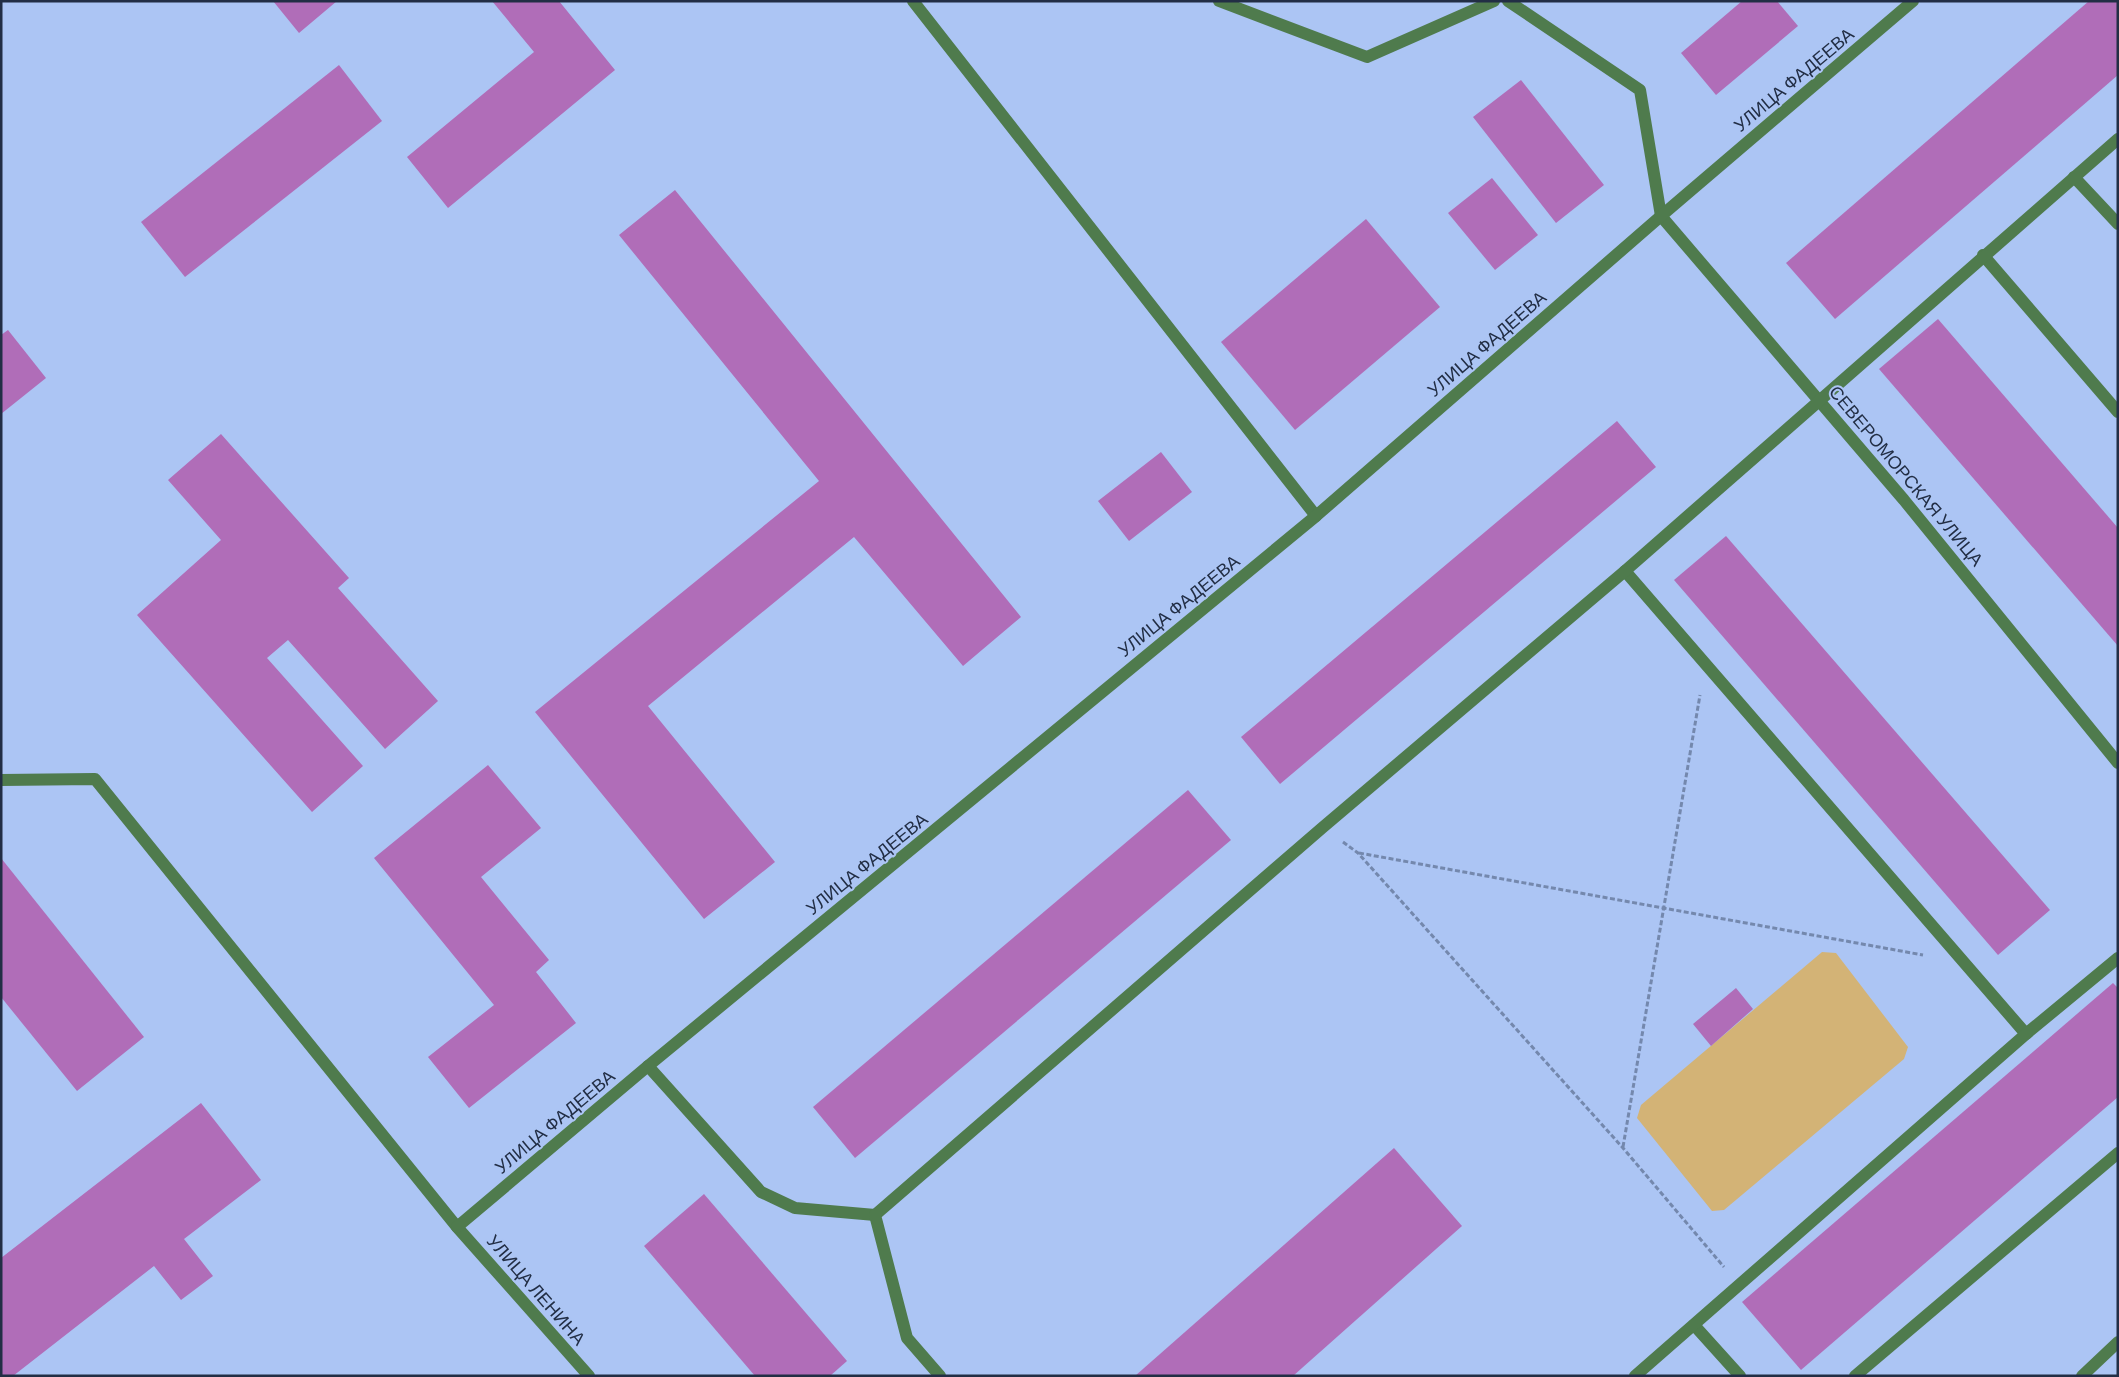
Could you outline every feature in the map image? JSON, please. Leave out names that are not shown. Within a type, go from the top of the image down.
[{"type":"street","points":[[913,1],[1316,516]]},
{"type":"street","points":[[1219,1],[1366,57],[1494,1]]},
{"type":"street","points":[[1508,1],[1640,90],[1661,216]]},
{"type":"street","name":"УЛИЦА ФАДЕЕВА","points":[[458,1226],[648,1066],[1316,516],[1661,216],[1913,1]]},
{"type":"street","points":[[648,1066],[761,1192],[795,1208],[876,1214],[1322,828],[1625,571],[2118,139]]},
{"type":"street","points":[[2074,177],[2118,224]]},
{"type":"street","name":"СЕВЕРОМОРСКАЯ УЛИЦА","points":[[1661,216],[1911,508],[2118,763]]},
{"type":"street","points":[[1984,255],[2118,412]]},
{"type":"street","points":[[1625,571],[2026,1034]]},
{"type":"street","name":"УЛИЦА ЛЕНИНА","points":[[1,780],[95,779],[458,1226],[589,1376]]},
{"type":"street","points":[[1635,1376],[2026,1034],[2118,958]]},
{"type":"street","points":[[1855,1376],[2118,1153]]},
{"type":"street","points":[[876,1214],[907,1338],[940,1376]]},
{"type":"street","points":[[1694,1325],[1740,1376]]},
{"type":"street","points":[[2082,1376],[2118,1342]]},
{"type":"path","points":[[1623,1148],[1705,663]]},
{"type":"path","points":[[1322,828],[1358,853],[1623,1148],[1739,1284]]},
{"type":"path","points":[[1358,853],[1964,962]]},
{"type":"shaded area","points":[[1822,952],[1836,953],[1908,1047],[1904,1059],[1724,1210],[1712,1211],[1637,1118],[1641,1105]]},
{"type":"building","points":[[273,1],[337,1],[299,33]]},
{"type":"building","points":[[492,1],[559,1],[615,70],[448,208],[407,157],[534,52]]},
{"type":"building","points":[[1742,1],[1777,1],[1798,26],[1716,95],[1681,53]]},
{"type":"building","points":[[2089,1],[2118,1],[2118,75],[1835,319],[1786,263]]},
{"type":"building","points":[[339,65],[382,121],[185,277],[141,222]]},
{"type":"building","points":[[1521,80],[1604,185],[1556,223],[1473,117]]},
{"type":"building","points":[[1492,178],[1538,235],[1495,270],[1448,213]]},
{"type":"building","points":[[675,190],[1021,617],[963,666],[854,537],[648,706],[775,862],[704,919],[535,712],[819,481],[619,235]]},
{"type":"building","points":[[1366,219],[1440,307],[1295,430],[1221,342]]},
{"type":"building","points":[[1938,319],[2118,528],[2118,646],[1879,369]]},
{"type":"building","points":[[8,330],[46,378],[1,414],[1,335]]},
{"type":"building","points":[[1617,421],[1656,467],[1280,784],[1241,737]]},
{"type":"building","points":[[221,434],[349,578],[338,588],[438,701],[385,749],[288,640],[267,658],[363,766],[312,812],[137,615],[221,540],[168,480]]},
{"type":"building","points":[[1161,452],[1192,492],[1129,541],[1098,501]]},
{"type":"building","points":[[1726,536],[2050,910],[1998,955],[1674,580]]},
{"type":"building","points":[[488,765],[541,828],[481,877],[549,960],[536,972],[576,1023],[469,1108],[428,1057],[494,1005],[374,858]]},
{"type":"building","points":[[1188,790],[1231,840],[855,1158],[813,1107]]},
{"type":"building","points":[[1,858],[144,1037],[77,1091],[1,997]]},
{"type":"building","points":[[2113,983],[2118,988],[2118,1097],[1801,1370],[1742,1302]]},
{"type":"building","points":[[1736,988],[1753,1009],[1711,1046],[1693,1024]]},
{"type":"building","points":[[201,1103],[261,1180],[184,1239],[213,1276],[181,1300],[154,1266],[13,1376],[1,1376],[1,1258]]},
{"type":"building","points":[[1394,1148],[1462,1226],[1293,1376],[1135,1376]]},
{"type":"building","points":[[704,1194],[847,1361],[830,1376],[755,1376],[644,1246]]}]
